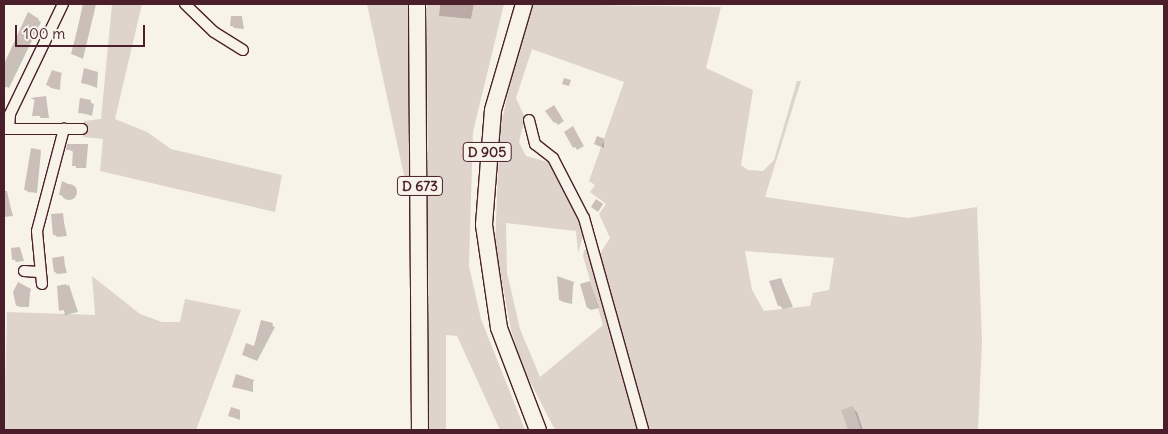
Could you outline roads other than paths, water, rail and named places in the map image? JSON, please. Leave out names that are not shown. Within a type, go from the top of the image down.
[{"type":"main road","name":"D 905","points":[[514,4],[509,46],[487,149],[487,259],[507,356],[538,430]]},
{"type":"main road","name":"D 905","points":[[509,46],[524,4]]},
{"type":"main road","name":"D 673","points":[[418,6],[420,430]]},
{"type":"street","points":[[63,4],[10,114],[6,129],[82,128]]},
{"type":"street","points":[[185,4],[214,32],[243,50]]},
{"type":"street","points":[[529,120],[535,144],[553,158],[584,218],[643,430]]},
{"type":"street","points":[[42,284],[38,272],[39,220],[64,129]]},
{"type":"street","points":[[24,271],[38,272]]}]
